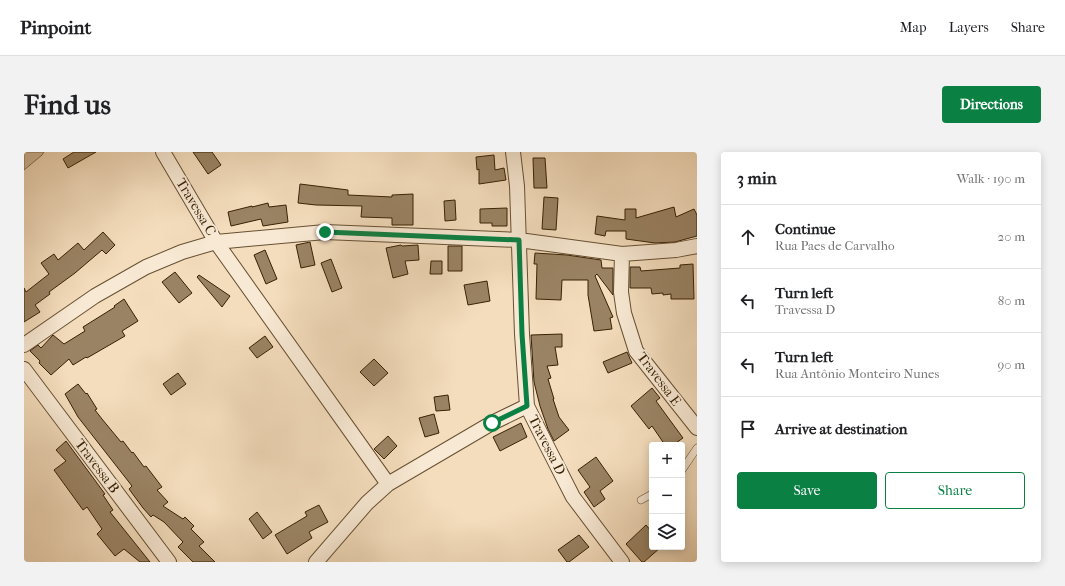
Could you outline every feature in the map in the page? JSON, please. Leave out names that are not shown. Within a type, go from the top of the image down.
[{"type":"street","name":"Travessa C","points":[[163,152],[216,242],[388,484]]},
{"type":"street","name":"Travessa D","points":[[513,152],[517,186],[522,334],[527,406],[546,446],[574,497],[622,562]]},
{"type":"street","points":[[24,345],[95,296],[146,267],[182,252],[216,242],[325,232],[519,240],[622,254],[676,250],[697,246]]},
{"type":"street","name":"Travessa E","points":[[622,254],[621,292],[624,313],[636,351],[697,428]]},
{"type":"street","name":"Travessa B","points":[[24,369],[169,562]]},
{"type":"street","points":[[316,562],[367,503],[388,484],[492,423],[527,406]]},
{"type":"lane","points":[[685,466],[697,448]]},
{"type":"lane","points":[[641,500],[649,496]]},
{"type":"shaded area","points":[[24,152],[44,152],[24,170]]},
{"type":"building","points":[[74,152],[96,152],[68,168],[63,159]]},
{"type":"building","points":[[193,152],[212,152],[221,165],[208,174]]},
{"type":"building","points":[[494,155],[495,170],[504,168],[506,180],[479,184],[479,169],[477,170],[476,157]]},
{"type":"building","points":[[533,158],[545,158],[547,188],[534,188]]},
{"type":"building","points":[[300,184],[348,190],[348,195],[392,197],[392,195],[413,194],[413,225],[392,225],[392,218],[361,217],[362,206],[298,203]]},
{"type":"building","points":[[544,197],[558,198],[556,230],[542,229]]},
{"type":"building","points":[[455,200],[456,220],[445,221],[444,201]]},
{"type":"building","points":[[268,203],[269,207],[286,205],[288,222],[263,226],[261,219],[231,226],[228,212]]},
{"type":"building","points":[[674,207],[676,217],[694,209],[697,215],[697,236],[675,242],[655,243],[626,239],[626,231],[606,231],[605,236],[595,234],[597,216],[625,220],[625,209],[636,209],[636,218]]},
{"type":"building","points":[[507,208],[507,226],[492,226],[492,223],[480,223],[480,209]]},
{"type":"building","points":[[103,232],[115,245],[106,254],[102,250],[75,273],[49,292],[50,294],[35,305],[40,312],[24,322],[24,288],[26,292],[49,274],[41,263],[54,254],[58,260],[78,243],[84,250]]},
{"type":"building","points":[[310,242],[315,265],[301,268],[296,245]]},
{"type":"building","points":[[401,245],[418,245],[419,260],[405,261],[408,274],[393,278],[386,248]]},
{"type":"building","points":[[448,246],[462,246],[462,271],[448,271]]},
{"type":"building","points":[[265,250],[277,279],[266,284],[254,255]]},
{"type":"building","points":[[535,253],[567,255],[601,260],[602,268],[613,268],[613,295],[597,274],[595,276],[613,317],[610,318],[612,329],[594,331],[588,295],[588,280],[562,280],[561,300],[536,299],[537,264],[534,264]]},
{"type":"building","points":[[331,259],[342,288],[332,292],[321,263]]},
{"type":"building","points":[[431,261],[442,261],[442,274],[430,274]]},
{"type":"building","points":[[693,264],[694,299],[671,299],[671,294],[652,294],[651,288],[630,288],[630,267],[640,267],[641,271],[680,268],[680,265]]},
{"type":"building","points":[[175,272],[192,293],[179,303],[162,282]]},
{"type":"building","points":[[199,275],[230,296],[222,307],[197,277]]},
{"type":"building","points":[[487,281],[490,301],[468,305],[464,285]]},
{"type":"building","points":[[124,299],[138,321],[122,331],[125,336],[87,358],[86,357],[73,365],[69,359],[51,375],[30,351],[38,345],[41,348],[53,335],[64,344],[85,331],[83,327],[115,307],[114,306]]},
{"type":"building","points":[[562,334],[562,347],[555,347],[558,365],[547,366],[551,378],[548,379],[559,417],[569,430],[554,441],[540,406],[534,382],[531,335]]},
{"type":"building","points":[[265,336],[273,347],[257,358],[249,348]]},
{"type":"building","points":[[627,352],[632,363],[608,373],[603,362]]},
{"type":"building","points":[[374,359],[388,373],[374,386],[360,372]]},
{"type":"building","points":[[178,373],[186,384],[171,395],[163,384]]},
{"type":"building","points":[[78,384],[86,394],[87,393],[97,409],[95,410],[102,419],[121,442],[123,441],[132,453],[133,452],[144,467],[146,466],[162,487],[157,490],[168,502],[163,506],[183,519],[185,517],[194,526],[191,529],[204,542],[199,546],[215,562],[193,562],[178,547],[183,542],[164,522],[153,515],[151,517],[143,508],[129,489],[132,486],[78,417],[65,394]]},
{"type":"building","points":[[652,388],[660,398],[656,401],[683,438],[677,442],[663,442],[652,426],[649,429],[631,406]]},
{"type":"building","points":[[448,395],[450,410],[436,411],[434,397]]},
{"type":"building","points":[[434,414],[439,433],[425,437],[419,418]]},
{"type":"building","points":[[521,423],[527,437],[500,451],[493,437]]},
{"type":"building","points":[[388,436],[397,446],[384,459],[374,449]]},
{"type":"building","points":[[66,441],[105,494],[103,495],[113,510],[110,512],[150,562],[140,562],[124,549],[115,556],[97,534],[102,529],[87,507],[83,510],[54,470],[66,461],[56,450]]},
{"type":"building","points":[[596,457],[613,481],[600,491],[605,499],[594,507],[584,492],[590,487],[578,470]]},
{"type":"building","points":[[319,505],[328,522],[309,532],[312,538],[287,554],[275,535],[307,516],[305,512]]},
{"type":"building","points":[[257,512],[272,532],[263,539],[249,519]]},
{"type":"building","points":[[646,525],[649,528],[649,550],[658,550],[644,562],[642,562],[626,544]]},
{"type":"building","points":[[579,535],[589,547],[567,562],[558,550]]},
{"type":"route","points":[[325,232],[519,240],[522,334],[527,406],[492,423]]}]
